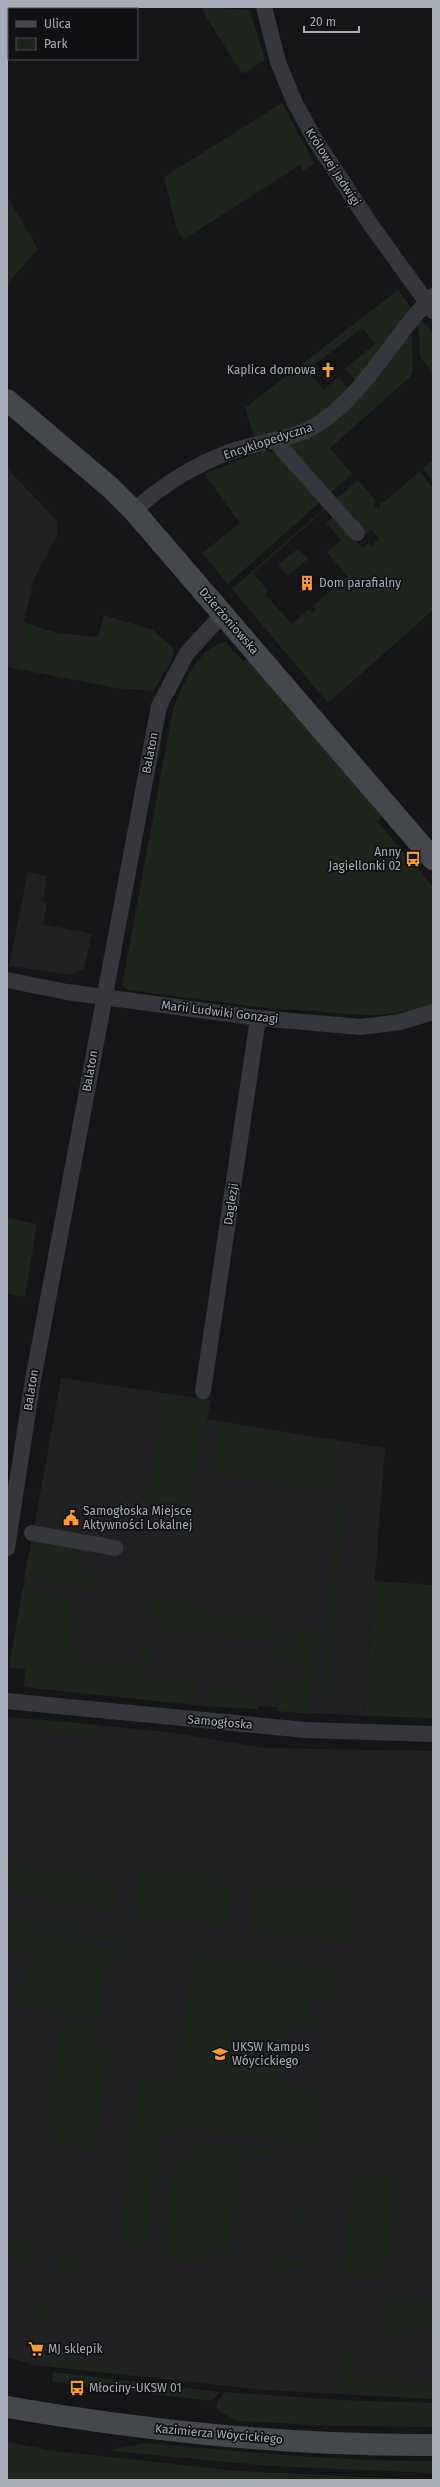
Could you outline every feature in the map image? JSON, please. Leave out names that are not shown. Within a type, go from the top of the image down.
[{"type":"street","name":"Królowej Jadwigi","points":[[264,7],[278,62],[294,101],[315,140],[431,303]]},
{"type":"street","name":"Encyklopedyczna","points":[[134,511],[148,498],[199,466],[229,452],[309,429],[333,413],[369,375],[415,314],[431,303]]},
{"type":"street","name":"Dzierżoniowska","points":[[7,400],[111,488],[134,511],[433,859]]},
{"type":"street","points":[[274,440],[357,533]]},
{"type":"street","name":"Balaton","points":[[7,1548],[32,1385],[159,706],[187,653],[222,614]]},
{"type":"street","name":"Marii Ludwiki Gonzagi","points":[[7,980],[67,992],[104,995],[258,1018],[375,1027],[400,1022],[433,1012]]},
{"type":"street","name":"Daglezji","points":[[203,1391],[258,1018]]},
{"type":"street","points":[[32,1533],[115,1548]]},
{"type":"street","name":"Samogłoska","points":[[7,1701],[306,1730],[433,1734]]},
{"type":"street","name":"Kazimierza Wóycickiego","points":[[7,2407],[106,2423],[272,2439],[320,2442],[433,2445]]},
{"type":"shaded area","points":[[7,468],[57,521],[57,535],[34,579],[13,668],[7,666]]},
{"type":"shaded area","points":[[28,872],[47,876],[43,902],[47,903],[43,924],[92,934],[84,968],[72,975],[9,966]]},
{"type":"shaded area","points":[[61,1378],[211,1400],[207,1419],[385,1448],[372,1616],[376,1616],[375,1622],[371,1622],[364,1716],[277,1711],[277,1707],[258,1706],[258,1709],[204,1706],[24,1687],[25,1669],[9,1667]]},
{"type":"shaded area","name":"UKSW Kampus Wóycickiego","points":[[7,1717],[168,1732],[264,1748],[433,1751],[433,2399],[263,2390],[34,2365],[7,2357]]},
{"type":"green space","points":[[205,7],[250,10],[265,60],[242,74],[202,10]]},
{"type":"green space","points":[[282,103],[314,163],[303,171],[300,165],[183,240],[177,230],[164,177]]},
{"type":"green space","points":[[7,196],[38,249],[7,284]]},
{"type":"green space","points":[[398,290],[412,309],[356,383],[345,368],[375,344],[362,328],[308,370],[323,390],[339,377],[350,391],[307,425],[254,437],[245,408]]},
{"type":"green space","points":[[418,319],[427,325],[433,334],[433,372],[420,357]]},
{"type":"green space","points":[[406,333],[412,337],[413,370],[410,377],[330,448],[352,474],[330,493],[288,446],[288,442],[305,435]]},
{"type":"green space","points":[[266,450],[275,453],[321,501],[228,584],[202,553],[240,523],[204,474]]},
{"type":"green space","points":[[433,459],[433,482],[423,468]]},
{"type":"green space","points":[[420,471],[433,489],[433,610],[328,703],[232,589],[326,507],[327,508],[253,573],[268,591],[265,594],[292,624],[309,609],[312,613],[316,609],[313,606],[347,576],[327,552],[341,540],[326,523],[334,516],[363,549],[369,543],[371,546],[379,539],[372,530],[366,534],[335,500],[358,480],[375,500],[374,508],[379,509],[381,501],[384,502]]},
{"type":"green space","points":[[297,549],[309,558],[288,576],[278,565]]},
{"type":"green space","points":[[104,615],[153,630],[173,648],[174,655],[153,691],[116,688],[13,668],[23,622],[57,633],[98,637]]},
{"type":"green space","points":[[225,642],[243,661],[248,658],[382,817],[377,821],[433,887],[433,1004],[416,1009],[382,1015],[364,1015],[266,1008],[129,990],[122,986],[173,709],[187,679],[199,659],[215,645]]},
{"type":"green space","points":[[7,1218],[37,1224],[25,1297],[7,1293]]},
{"type":"green space","points":[[163,1396],[209,1405],[189,1506],[146,1499]]},
{"type":"green space","points":[[219,1423],[339,1442],[331,1491],[211,1472]]},
{"type":"green space","points":[[330,1498],[344,1499],[329,1692],[321,1692],[336,1505],[329,1504]]},
{"type":"green space","points":[[32,1537],[80,1548],[83,1557],[82,1574],[96,1577],[95,1588],[54,1583],[54,1576],[50,1573],[45,1575],[44,1581],[24,1579]]},
{"type":"green space","points":[[374,1581],[433,1585],[433,1718],[364,1716],[371,1622],[375,1622],[376,1617],[372,1616]]},
{"type":"green space","points":[[23,1587],[70,1594],[76,1627],[69,1671],[198,1684],[196,1705],[24,1687],[25,1669],[9,1667]]},
{"type":"green space","points":[[150,1597],[215,1608],[214,1614],[218,1617],[216,1634],[158,1629],[160,1614],[149,1612]]},
{"type":"green space","points":[[228,1611],[277,1620],[275,1635],[291,1639],[290,1642],[221,1635],[222,1618],[227,1616]]},
{"type":"green space","points":[[297,1624],[318,1628],[311,1714],[277,1711],[277,1708],[275,1707],[274,1684],[276,1678],[285,1674],[303,1675],[304,1661],[294,1660]]},
{"type":"green space","points":[[83,1627],[113,1633],[113,1635],[86,1631],[81,1659],[133,1668],[136,1653],[144,1654],[146,1635],[153,1635],[149,1674],[80,1668],[76,1660]]},
{"type":"green space","points":[[269,1644],[290,1646],[289,1660],[268,1658]]},
{"type":"green space","points":[[209,1685],[237,1687],[237,1696],[257,1698],[258,1709],[204,1706]]},
{"type":"green space","points":[[37,1719],[98,1725],[100,1727],[98,1739],[34,1728]]},
{"type":"green space","points":[[7,1863],[114,1880],[117,1885],[114,1908],[111,1911],[7,1891]]},
{"type":"green space","points":[[148,1865],[221,1879],[220,1886],[234,1891],[229,1927],[132,1914],[137,1867]]},
{"type":"green space","points":[[253,1883],[355,1888],[353,1942],[249,1930]]},
{"type":"green space","points":[[7,1917],[132,1940],[129,1945],[7,1923]]},
{"type":"green space","points":[[7,1929],[131,1951],[131,1959],[107,1957],[101,2018],[16,2005],[19,1981],[25,1981],[30,1954],[7,1949]]},
{"type":"green space","points":[[192,1956],[292,1961],[329,1966],[338,1991],[326,1998],[311,1997],[310,2014],[320,2015],[310,2029],[286,2025],[280,2083],[322,2090],[319,2139],[316,2143],[178,2128],[163,2138],[131,2134],[137,2074],[174,2077]]},
{"type":"green space","points":[[62,2018],[100,2024],[98,2047],[111,2050],[96,2150],[68,2145],[56,2138],[51,2131],[45,2112],[56,2041]]},
{"type":"green space","points":[[133,2139],[160,2142],[150,2241],[144,2247],[130,2250],[126,2249],[119,2243],[130,2141]]},
{"type":"green space","points":[[207,2143],[276,2149],[277,2154],[242,2152],[232,2252],[207,2250],[205,2262],[174,2259],[165,2252],[163,2247],[167,2200],[174,2169],[182,2157],[192,2148]]},
{"type":"green space","points":[[306,2164],[305,2197],[300,2196],[302,2166]]},
{"type":"green space","points":[[347,2169],[390,2173],[396,2180],[393,2249],[381,2276],[333,2274],[328,2271],[328,2268],[342,2269],[350,2180],[335,2178],[340,2171]]},
{"type":"green space","points":[[299,2201],[304,2201],[302,2232],[299,2234],[297,2232]]},
{"type":"green space","points":[[7,2235],[36,2248],[30,2268],[7,2258]]},
{"type":"green space","points":[[71,2255],[81,2256],[79,2263],[84,2264],[83,2273],[68,2270],[67,2273],[53,2271],[45,2316],[59,2318],[56,2323],[37,2319],[35,2312],[45,2298],[56,2259],[69,2260]]},
{"type":"green space","points":[[268,2256],[308,2260],[305,2264],[295,2269],[284,2269],[267,2267]]},
{"type":"green space","points":[[379,2295],[433,2295],[433,2327],[383,2334]]},
{"type":"green space","points":[[355,2344],[352,2380],[433,2380],[433,2399],[339,2393],[343,2345]]},
{"type":"green space","points":[[51,2358],[179,2380],[52,2367]]},
{"type":"green space","points":[[53,2372],[220,2392],[211,2401],[54,2382],[52,2381]]},
{"type":"green space","points":[[225,2392],[340,2400],[433,2403],[433,2427],[335,2426],[238,2421],[217,2410],[217,2403]]},
{"type":"green space","points":[[7,2442],[55,2451],[238,2471],[433,2480],[7,2480]]},
{"type":"green space","points":[[147,2443],[325,2458],[433,2461],[433,2473],[270,2466],[112,2451],[112,2449]]},
{"type":"place","name":"Kaplica domowa","points":[[328,370]]},
{"type":"place","name":"Dom parafialny","points":[[307,583]]},
{"type":"place","name":"Anny Jagiellonki 02","points":[[413,859]]},
{"type":"place","name":"Samogłoska Miejsce Aktywności Lokalnej","points":[[71,1518]]},
{"type":"place","name":"UKSW Kampus Wóycickiego","points":[[220,2054]]},
{"type":"place","name":"MJ sklepik","points":[[36,2349]]},
{"type":"place","name":"Młociny-UKSW 01","points":[[77,2388]]}]
